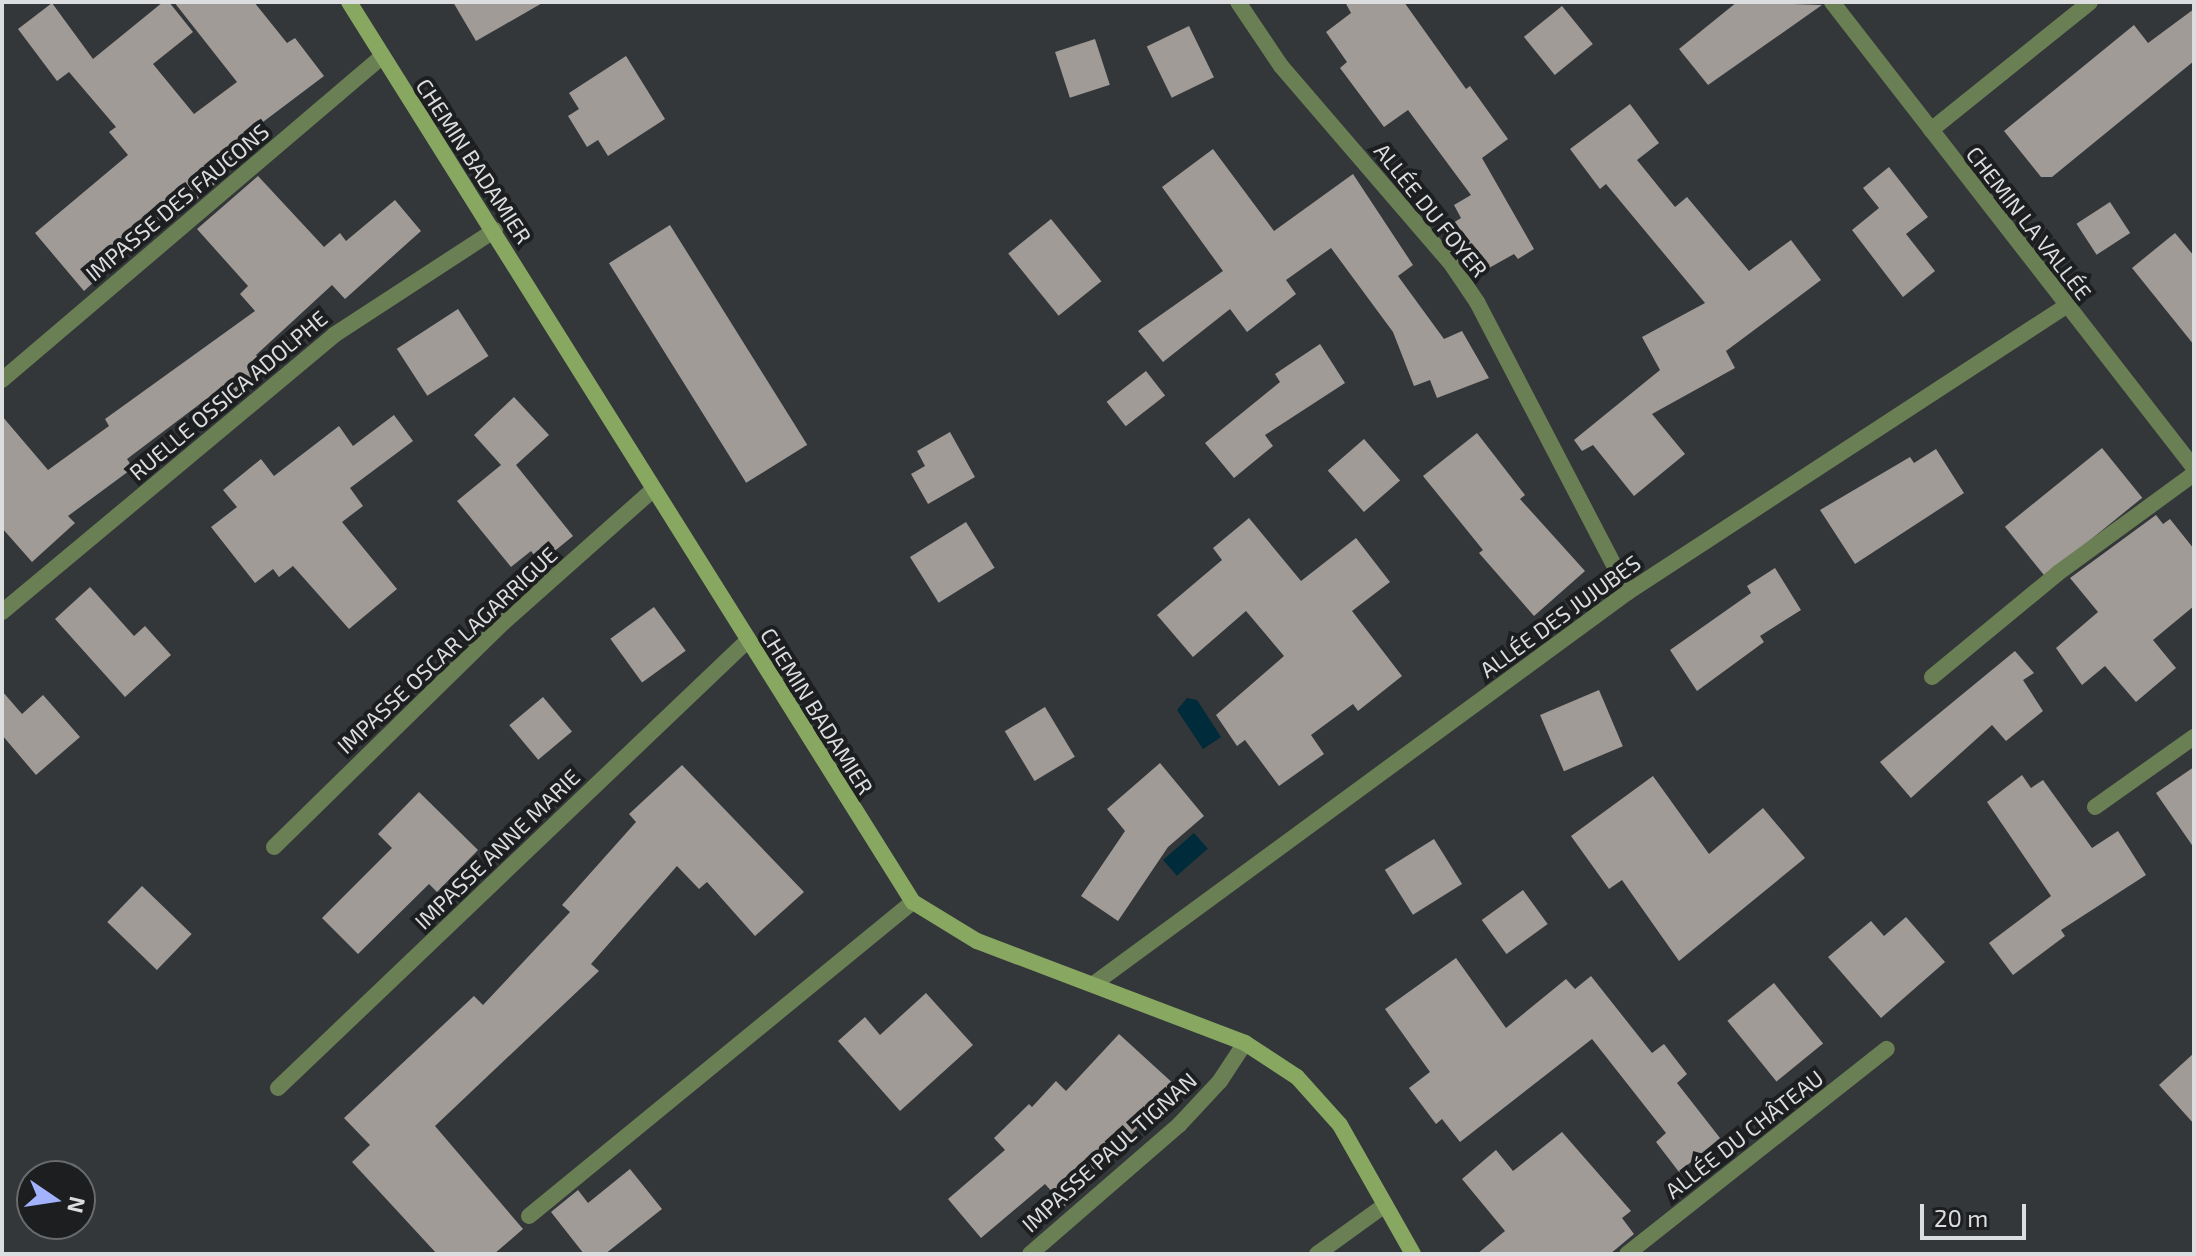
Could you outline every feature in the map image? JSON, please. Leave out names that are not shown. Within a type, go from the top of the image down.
[{"type":"street","name":"CHEMIN BADAMIER","points":[[349,2],[380,58],[495,230],[747,641],[913,902],[977,941],[1095,983],[1245,1043],[1297,1077],[1340,1125],[1413,1254]]},
{"type":"street","name":"ALLÉE DU FOYER","points":[[1238,2],[1281,66],[1452,265],[1477,302],[1628,592]]},
{"type":"street","name":"CHEMIN LA VALLÉE","points":[[1832,2],[2194,471]]},
{"type":"street","points":[[1931,130],[2090,2]]},
{"type":"street","name":"IMPASSE DES FAUCONS","points":[[2,380],[380,58]]},
{"type":"street","name":"RUELLE OSSICA ADOLPHE","points":[[2,612],[334,335],[495,230]]},
{"type":"street","name":"ALLÉE DES JUJUBES","points":[[1095,983],[1628,592],[2066,306]]},
{"type":"street","points":[[1932,677],[2058,573],[2194,471]]},
{"type":"street","name":"IMPASSE OSCAR LAGARRIGUE","points":[[274,847],[504,622],[654,489]]},
{"type":"street","name":"IMPASSE ANNE MARIE","points":[[278,1088],[747,641]]},
{"type":"street","points":[[2095,807],[2194,737]]},
{"type":"street","points":[[529,1216],[913,902]]},
{"type":"street","name":"IMPASSE PAUL TIGNAN","points":[[1030,1254],[1179,1125],[1220,1081],[1245,1043]]},
{"type":"street","name":"ALLÉE DU CHÂTEAU","points":[[1627,1254],[1887,1049]]},
{"type":"street","points":[[1317,1254],[1385,1205]]},
{"type":"water","points":[[1187,698],[1197,700],[1221,737],[1203,749],[1177,710]]},
{"type":"water","points":[[1194,833],[1208,849],[1177,876],[1163,860]]},
{"type":"building","points":[[163,2],[169,2],[193,32],[153,64],[194,114],[237,82],[174,2],[254,2],[287,43],[295,38],[324,76],[231,146],[243,160],[182,212],[176,206],[84,291],[35,233],[128,155],[109,132],[116,127],[69,72],[57,81],[18,29],[52,3],[93,59]]},
{"type":"building","points":[[453,2],[544,2],[476,41]]},
{"type":"building","points":[[1345,2],[1404,2],[1466,89],[1470,86],[1508,139],[1482,158],[1534,249],[1518,259],[1514,254],[1489,268],[1478,268],[1453,223],[1461,218],[1454,205],[1471,195],[1408,110],[1384,127],[1340,68],[1347,62],[1326,32],[1351,13]]},
{"type":"building","points":[[1737,2],[1822,5],[1708,85],[1679,49]]},
{"type":"building","points":[[1562,6],[1593,44],[1555,75],[1524,37]]},
{"type":"building","points":[[2194,9],[2194,61],[2052,177],[2041,177],[2004,131],[2134,25],[2148,43]]},
{"type":"building","points":[[1189,26],[1214,77],[1172,98],[1147,47]]},
{"type":"building","points":[[1095,39],[1110,85],[1070,98],[1055,52]]},
{"type":"building","points":[[626,56],[665,119],[608,156],[598,140],[587,147],[568,116],[579,109],[569,93]]},
{"type":"building","points":[[1630,104],[1659,143],[1637,160],[1675,207],[1687,197],[1749,271],[1791,240],[1821,280],[1726,351],[1735,368],[1652,414],[1685,454],[1634,496],[1593,445],[1582,451],[1574,440],[1660,370],[1642,337],[1705,303],[1606,184],[1600,189],[1570,149]]},
{"type":"building","points":[[1213,149],[1274,231],[1353,174],[1413,265],[1398,276],[1444,339],[1462,331],[1489,378],[1437,398],[1430,380],[1414,386],[1393,332],[1331,248],[1286,280],[1296,294],[1247,332],[1230,309],[1163,362],[1138,331],[1223,271],[1162,187]]},
{"type":"building","points":[[1889,167],[1928,217],[1906,234],[1935,271],[1903,297],[1852,230],[1879,208],[1863,188]]},
{"type":"building","points":[[258,176],[324,247],[340,233],[346,241],[395,200],[421,231],[345,299],[332,285],[256,355],[267,371],[225,401],[217,391],[127,459],[133,468],[68,516],[75,523],[32,562],[2,528],[2,416],[48,470],[109,426],[105,419],[255,311],[240,294],[248,286],[197,229]]},
{"type":"building","points":[[2110,202],[2130,233],[2097,255],[2076,224]]},
{"type":"building","points":[[1051,219],[1101,281],[1059,316],[1008,254]]},
{"type":"building","points":[[670,225],[807,445],[746,483],[609,263]]},
{"type":"building","points":[[2175,233],[2194,256],[2194,345],[2132,268]]},
{"type":"building","points":[[458,309],[488,356],[427,396],[397,349]]},
{"type":"building","points":[[1320,344],[1345,383],[1265,435],[1273,446],[1234,478],[1205,443],[1280,382],[1275,374]]},
{"type":"building","points":[[1146,371],[1165,395],[1126,426],[1107,402]]},
{"type":"building","points":[[514,397],[549,435],[516,465],[573,536],[540,563],[531,551],[511,567],[457,501],[501,465],[474,435]]},
{"type":"building","points":[[394,415],[413,441],[350,488],[363,506],[342,522],[397,589],[349,629],[293,566],[279,577],[273,569],[255,583],[211,527],[237,507],[223,490],[261,459],[274,476],[339,426],[353,446]]},
{"type":"building","points":[[950,432],[975,477],[928,504],[911,474],[925,466],[917,451]]},
{"type":"building","points":[[1477,433],[1525,495],[1520,499],[1585,571],[1534,616],[1479,553],[1483,550],[1423,476]]},
{"type":"building","points":[[1364,439],[1400,481],[1364,512],[1328,470]]},
{"type":"building","points":[[2102,448],[2142,498],[2045,576],[2005,527]]},
{"type":"building","points":[[1936,449],[1964,493],[1855,564],[1820,510],[1910,457],[1914,463]]},
{"type":"building","points":[[2156,515],[2163,524],[2170,519],[2194,549],[2194,606],[2153,640],[2176,668],[2136,702],[2105,666],[2082,685],[2056,648],[2098,612],[2070,578]]},
{"type":"building","points":[[1249,518],[1301,581],[1356,538],[1390,582],[1352,611],[1402,676],[1358,711],[1353,704],[1311,735],[1324,754],[1279,786],[1245,740],[1237,746],[1216,715],[1284,656],[1246,611],[1193,657],[1157,615],[1222,560],[1213,548]]},
{"type":"building","points":[[966,522],[995,568],[939,603],[910,557]]},
{"type":"building","points":[[1775,568],[1801,610],[1760,636],[1764,642],[1697,691],[1670,650],[1751,593],[1747,586]]},
{"type":"building","points":[[90,587],[134,636],[145,626],[171,655],[125,697],[55,619]]},
{"type":"building","points":[[654,607],[686,651],[642,682],[610,639]]},
{"type":"building","points":[[2015,651],[2034,673],[2023,680],[2043,711],[2006,741],[1992,725],[1911,798],[1880,762]]},
{"type":"building","points":[[1599,690],[1623,746],[1564,771],[1540,715]]},
{"type":"building","points":[[2,691],[22,714],[43,695],[80,737],[36,775],[2,735]]},
{"type":"building","points":[[543,697],[572,731],[538,760],[509,725]]},
{"type":"building","points":[[1045,707],[1075,757],[1035,781],[1005,731]]},
{"type":"building","points":[[1160,763],[1204,816],[1168,847],[1118,921],[1081,896],[1125,831],[1107,809]]},
{"type":"building","points":[[682,765],[804,892],[755,936],[707,882],[699,889],[677,866],[591,964],[599,971],[435,1126],[523,1229],[494,1254],[437,1254],[352,1162],[370,1145],[344,1118],[474,996],[483,1005],[570,912],[562,905],[636,822],[629,814]]},
{"type":"building","points":[[2194,767],[2194,848],[2156,793]]},
{"type":"building","points":[[2022,775],[2031,788],[2043,780],[2092,848],[2118,831],[2146,875],[2061,930],[2065,936],[2013,975],[1989,943],[2051,896],[1987,802]]},
{"type":"building","points":[[1653,776],[1709,854],[1763,808],[1805,858],[1679,961],[1622,880],[1609,889],[1571,836]]},
{"type":"building","points":[[419,792],[478,850],[437,892],[429,884],[358,954],[322,918],[392,848],[378,834]]},
{"type":"building","points":[[1434,839],[1462,884],[1413,915],[1385,870]]},
{"type":"building","points":[[142,886],[192,934],[157,970],[107,922]]},
{"type":"building","points":[[1523,890],[1548,924],[1506,954],[1482,920]]},
{"type":"building","points":[[1906,917],[1945,962],[1881,1018],[1828,957],[1871,921],[1884,936]]},
{"type":"building","points":[[1456,958],[1506,1028],[1566,979],[1575,989],[1591,976],[1652,1053],[1664,1044],[1687,1074],[1677,1083],[1720,1138],[1679,1172],[1656,1142],[1666,1133],[1592,1039],[1460,1142],[1442,1119],[1436,1124],[1409,1088],[1430,1072],[1385,1009]]},
{"type":"building","points":[[1774,983],[1823,1044],[1776,1081],[1727,1021]]},
{"type":"building","points":[[926,993],[973,1045],[900,1111],[838,1041],[865,1017],[880,1035]]},
{"type":"building","points":[[1119,1034],[1176,1086],[1065,1206],[1045,1184],[981,1238],[948,1199],[1005,1150],[994,1138],[1029,1104],[1032,1107],[1056,1081],[1066,1091]]},
{"type":"building","points":[[2194,1053],[2194,1124],[2159,1085]]},
{"type":"building","points":[[1562,1132],[1631,1211],[1622,1218],[1634,1234],[1610,1254],[1477,1254],[1505,1231],[1462,1179],[1496,1150],[1513,1171]]},
{"type":"building","points":[[630,1169],[662,1209],[605,1254],[584,1254],[551,1212],[578,1190],[588,1203]]}]
